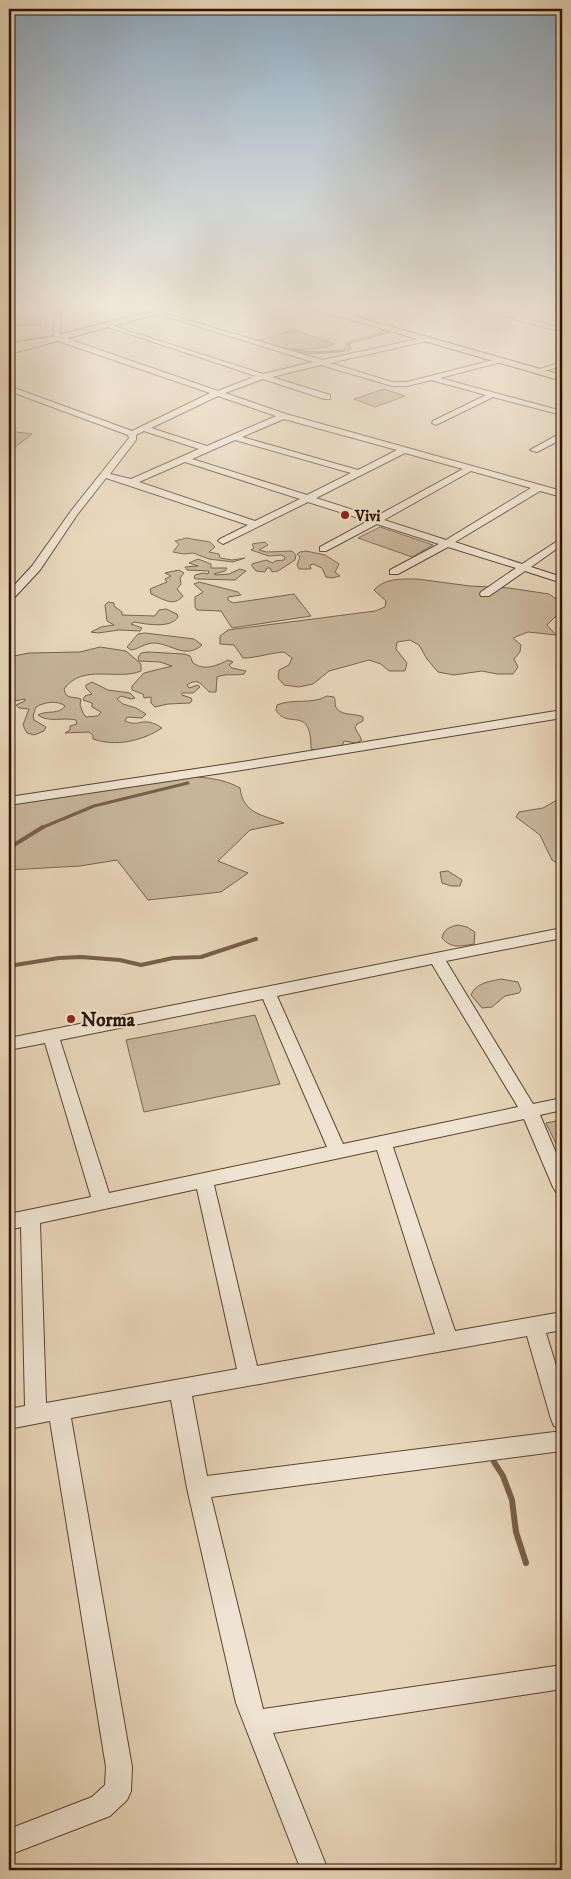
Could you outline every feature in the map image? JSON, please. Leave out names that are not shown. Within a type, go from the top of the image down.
[{"type":"street","points":[[25,394],[132,434],[146,429],[216,394],[283,416],[562,494]]},
{"type":"street","points":[[320,394],[327,396]]},
{"type":"street","points":[[436,423],[493,394],[562,413]]},
{"type":"street","points":[[131,482],[283,416]]},
{"type":"street","points":[[146,429],[207,449]]},
{"type":"street","points":[[9,597],[36,568],[74,513],[133,438],[132,434]]},
{"type":"street","points":[[534,450],[562,436]]},
{"type":"street","points":[[234,437],[359,473]]},
{"type":"street","points":[[223,541],[404,450]]},
{"type":"street","points":[[184,459],[562,580]]},
{"type":"street","points":[[323,549],[471,468]]},
{"type":"street","points":[[104,475],[131,482],[257,525]]},
{"type":"street","points":[[394,572],[540,488]]},
{"type":"street","points":[[485,594],[562,542]]},
{"type":"street","points":[[9,801],[242,766],[562,714]]},
{"type":"street","points":[[9,1044],[268,994],[562,933]]},
{"type":"street","points":[[436,958],[529,1111],[562,1187]]},
{"type":"street","points":[[268,994],[338,1152]]},
{"type":"street","points":[[51,1036],[102,1202]]},
{"type":"street","points":[[9,1222],[562,1104]]},
{"type":"street","points":[[383,1142],[448,1342]]},
{"type":"street","points":[[204,1180],[249,1377]]},
{"type":"street","points":[[9,1842],[101,1807],[118,1791],[119,1766],[48,1412],[30,1218]]},
{"type":"street","points":[[9,1419],[562,1321]]},
{"type":"street","points":[[534,1326],[562,1419]]},
{"type":"street","points":[[180,1389],[198,1488],[248,1703],[314,1870]]},
{"type":"street","points":[[198,1488],[562,1441]]},
{"type":"street","points":[[256,1722],[562,1677]]},
{"type":"shaded area","points":[[370,394],[398,394],[405,396],[375,407],[354,399]]},
{"type":"shaded area","points":[[9,431],[32,434],[9,452]]},
{"type":"shaded area","points":[[380,527],[433,545],[412,557],[358,538]]},
{"type":"shaded area","points":[[186,538],[210,542],[215,547],[209,552],[219,554],[220,558],[232,560],[245,558],[233,562],[209,559],[193,553],[173,552],[179,544],[175,541]]},
{"type":"shaded area","points":[[265,542],[268,545],[259,550],[267,552],[292,551],[296,555],[295,560],[278,571],[272,572],[270,568],[267,568],[265,572],[256,571],[252,564],[266,560],[273,563],[284,560],[285,557],[281,555],[269,556],[251,550],[254,548],[252,544]]},
{"type":"shaded area","points":[[306,551],[325,555],[339,564],[335,572],[340,576],[326,577],[322,568],[313,564],[310,565],[311,569],[299,569],[297,565],[300,557],[297,554]]},
{"type":"shaded area","points":[[198,559],[211,564],[211,568],[227,568],[225,571],[214,574],[216,575],[229,574],[240,569],[246,571],[235,580],[196,579],[194,578],[195,575],[208,574],[209,571],[187,570],[185,567],[198,566],[189,563]]},
{"type":"shaded area","points":[[179,570],[184,573],[180,578],[181,584],[177,589],[183,596],[179,600],[171,602],[151,594],[150,589],[167,582],[165,579],[171,576],[165,573]]},
{"type":"shaded area","points":[[417,579],[549,594],[562,603],[562,610],[547,625],[556,635],[528,632],[513,638],[521,645],[520,652],[514,659],[518,667],[513,674],[497,674],[482,671],[454,675],[438,672],[427,659],[419,645],[410,640],[397,642],[396,649],[407,663],[405,671],[389,671],[381,664],[369,660],[329,671],[313,684],[299,687],[284,685],[278,678],[279,670],[289,665],[292,658],[284,652],[243,658],[234,645],[220,644],[220,636],[228,630],[375,611],[385,607],[386,601],[374,590],[378,586],[388,581]]},
{"type":"shaded area","points":[[199,582],[238,592],[241,595],[228,597],[228,600],[233,603],[294,594],[311,616],[232,628],[221,611],[197,610],[195,607],[195,597],[203,592],[194,584]]},
{"type":"shaded area","points":[[108,602],[114,603],[114,606],[122,612],[122,615],[155,616],[159,610],[166,609],[177,614],[178,617],[175,621],[164,624],[134,622],[131,624],[142,628],[140,631],[91,632],[101,627],[114,625],[107,621],[105,605]]},
{"type":"shaded area","points":[[145,633],[194,639],[202,645],[190,651],[178,650],[153,643],[131,650],[127,647],[138,634]]},
{"type":"shaded area","points":[[100,647],[126,651],[141,664],[141,671],[132,674],[101,674],[80,677],[72,681],[64,689],[66,695],[81,699],[80,705],[86,717],[98,716],[101,712],[92,707],[92,703],[83,700],[85,696],[92,694],[86,688],[86,685],[92,682],[108,690],[130,693],[135,698],[131,699],[121,696],[117,699],[123,704],[136,708],[146,714],[142,718],[127,717],[125,721],[130,723],[150,722],[162,728],[137,739],[120,742],[93,739],[93,735],[89,732],[65,733],[70,730],[70,726],[77,724],[76,720],[46,719],[38,715],[63,709],[65,706],[51,702],[36,707],[33,716],[34,720],[46,727],[44,731],[34,735],[27,733],[23,725],[29,709],[19,708],[16,705],[25,701],[25,699],[9,702],[9,657],[29,653],[80,652]]},
{"type":"shaded area","points":[[141,653],[184,654],[190,656],[193,663],[202,667],[215,666],[228,660],[233,662],[229,665],[232,668],[246,671],[244,674],[217,677],[216,692],[209,692],[197,682],[187,685],[189,688],[198,685],[200,687],[193,693],[182,693],[182,695],[191,698],[192,701],[190,703],[168,704],[155,707],[151,703],[151,697],[144,698],[143,694],[132,690],[132,686],[144,673],[172,666],[160,662],[139,661],[138,657]]},
{"type":"shaded area","points":[[327,696],[334,697],[336,708],[340,711],[363,717],[363,721],[357,724],[355,728],[362,740],[356,743],[344,741],[342,746],[331,748],[311,749],[307,726],[298,720],[281,716],[276,710],[277,705],[283,703],[315,700]]},
{"type":"shaded area","points":[[163,776],[212,779],[231,784],[240,788],[245,803],[255,812],[284,823],[250,830],[218,861],[248,873],[221,892],[148,900],[117,860],[80,866],[9,870],[9,799],[98,788]]},
{"type":"shaded area","points":[[562,797],[562,866],[552,860],[540,835],[516,817],[519,812],[543,808]]},
{"type":"shaded area","points":[[448,871],[462,880],[460,886],[442,883],[440,872]]},
{"type":"shaded area","points":[[458,925],[467,927],[475,932],[474,944],[453,945],[442,938],[447,929]]},
{"type":"shaded area","points":[[501,979],[518,982],[521,990],[519,993],[505,996],[492,1007],[482,1008],[471,995],[473,991],[484,983]]},
{"type":"shaded area","points":[[255,1015],[280,1084],[144,1112],[126,1040]]},
{"type":"shaded area","points":[[562,1120],[562,1156],[546,1123]]},
{"type":"waterway","points":[[42,828],[94,806],[188,783]]},
{"type":"waterway","points":[[9,848],[42,828]]},
{"type":"waterway","points":[[9,966],[59,958],[81,957],[120,960],[141,965],[173,958],[201,957],[256,939]]},
{"type":"waterway","points":[[494,1462],[503,1476],[512,1500],[516,1532],[526,1563]]},
{"type":"place","name":"Vivi","points":[[345,515]]},
{"type":"place","name":"Norma","points":[[71,1019]]}]
